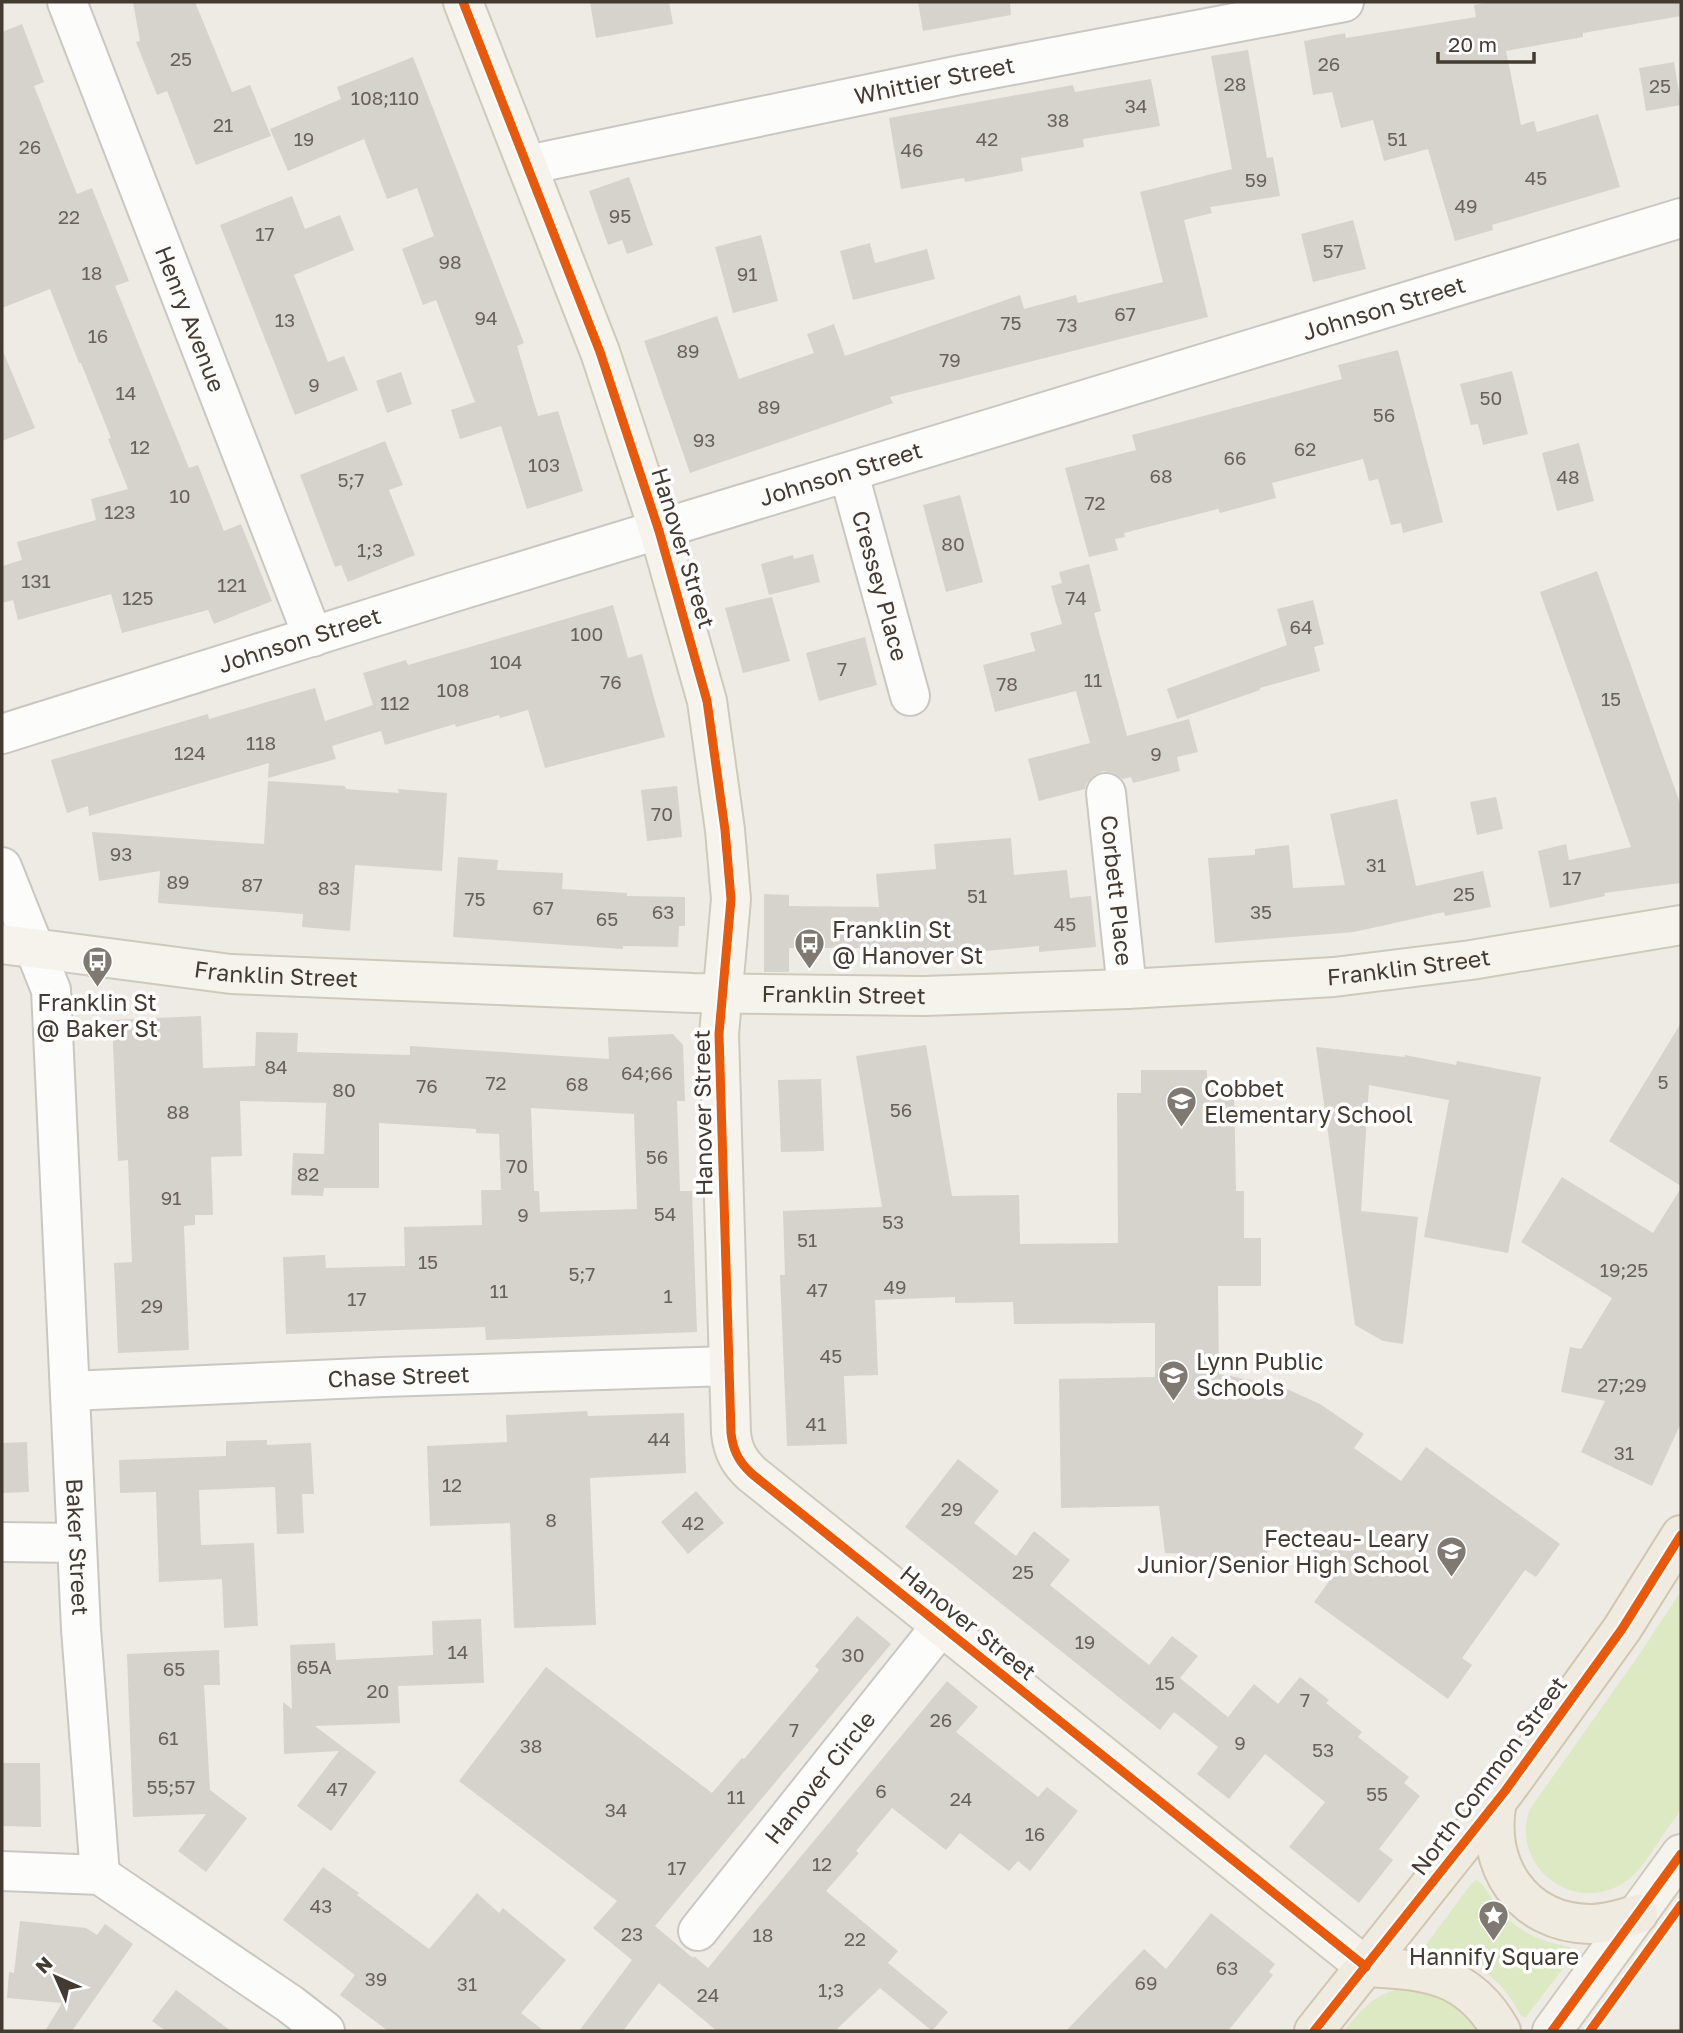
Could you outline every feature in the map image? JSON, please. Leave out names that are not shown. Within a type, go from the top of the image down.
[{"type":"main road","name":"North Common Street","points":[[1314,2031],[1497,1801],[1622,1629],[1681,1535]]},
{"type":"main road","points":[[1497,1801],[1494,1840],[1500,1860],[1513,1887],[1533,1907],[1549,1916],[1584,1923],[1607,1922],[1638,1914]]},
{"type":"main road","points":[[1366,1967],[1406,1969],[1450,1980],[1472,1993],[1482,2003],[1501,2031]]},
{"type":"street","name":"Henry Avenue","points":[[66,2],[313,637]]},
{"type":"street","name":"Hanover Street","points":[[463,2],[600,352],[659,531],[707,701],[725,830],[731,899],[719,1034],[732,1446],[736,1457],[1366,1967]]},
{"type":"street","name":"Whittier Street","points":[[527,165],[960,75],[1344,2]]},
{"type":"street","name":"Johnson Street","points":[[2,734],[1681,218]]},
{"type":"street","name":"Cressey Place","points":[[849,474],[910,696]]},
{"type":"street","name":"Corbett Place","points":[[1106,793],[1128,989]]},
{"type":"street","name":"Baker Street","points":[[2,867],[18,946],[51,990],[76,1543],[100,1875]]},
{"type":"street","name":"Franklin Street","points":[[18,946],[231,974],[723,994],[924,996],[1128,989],[1369,974],[1681,925]]},
{"type":"street","name":"Chase Street","points":[[69,1391],[729,1366]]},
{"type":"street","points":[[2,1542],[76,1543]]},
{"type":"street","name":"Hanover Circle","points":[[698,1931],[942,1626]]},
{"type":"street","points":[[1552,2031],[1681,1854]]},
{"type":"street","points":[[2,1871],[100,1875],[326,2031]]},
{"type":"green space","points":[[1681,1591],[1680,1810],[1644,1863],[1624,1883],[1597,1893],[1562,1887],[1535,1863],[1528,1847],[1526,1828],[1530,1809]]},
{"type":"green space","points":[[1477,1880],[1504,1915],[1521,1929],[1552,1943],[1574,1949],[1573,1956],[1525,2018],[1501,1986],[1483,1971],[1463,1959],[1425,1946],[1471,1884]]},
{"type":"green space","points":[[1415,1987],[1457,2005],[1480,2031],[1344,2031],[1366,2006],[1382,1995]]},
{"type":"building","points":[[133,2],[195,2],[232,92],[250,85],[271,136],[196,165],[167,91],[157,95],[136,42],[140,41]]},
{"type":"building","points":[[590,2],[669,2],[673,24],[596,38]]},
{"type":"building","points":[[918,2],[1010,2],[1011,15],[923,31]]},
{"type":"building","points":[[1492,2],[1681,2],[1681,16],[1583,33],[1583,37],[1506,51],[1521,125],[1534,121],[1537,132],[1598,114],[1620,187],[1492,225],[1493,230],[1455,241],[1428,149],[1384,161],[1373,120],[1341,128],[1332,92],[1313,95],[1304,41],[1345,33],[1346,38],[1476,17],[1474,5]]},
{"type":"building","points":[[22,24],[44,82],[34,86],[77,194],[92,188],[129,281],[115,286],[189,468],[198,465],[224,531],[241,524],[272,601],[214,624],[208,610],[122,633],[111,594],[18,620],[13,600],[2,603],[2,566],[22,560],[17,542],[96,520],[91,499],[128,489],[108,439],[111,438],[50,289],[2,308],[2,32]]},
{"type":"building","points":[[1248,50],[1267,158],[1273,157],[1280,196],[1210,207],[1212,213],[1184,220],[1208,317],[890,397],[893,403],[690,473],[644,341],[717,316],[739,379],[814,353],[807,334],[834,324],[845,356],[1020,295],[1024,309],[1076,295],[1078,303],[1163,282],[1140,192],[1232,169],[1211,56]]},
{"type":"building","points":[[413,57],[524,343],[517,346],[538,416],[558,411],[583,491],[527,509],[501,426],[460,439],[451,410],[475,402],[436,300],[423,305],[402,249],[434,236],[417,188],[387,199],[364,139],[288,171],[270,129],[341,99],[337,87]]},
{"type":"building","points":[[1674,62],[1681,105],[1646,111],[1639,68]]},
{"type":"building","points":[[1151,79],[1160,126],[1083,139],[1084,147],[1021,158],[1023,171],[965,182],[964,178],[901,189],[889,118],[1073,85],[1075,92]]},
{"type":"building","points":[[629,177],[653,245],[627,254],[622,240],[608,245],[589,191]]},
{"type":"building","points":[[292,196],[305,229],[340,215],[354,250],[294,275],[328,362],[344,356],[358,390],[295,415],[220,225]]},
{"type":"building","points":[[1353,220],[1366,269],[1313,282],[1301,234]]},
{"type":"building","points":[[761,235],[778,301],[733,313],[715,247]]},
{"type":"building","points":[[870,243],[875,263],[927,249],[935,279],[853,300],[840,251]]},
{"type":"building","points":[[2,349],[35,428],[2,441]]},
{"type":"building","points":[[1398,350],[1443,522],[1403,533],[1401,523],[1391,525],[1378,479],[1369,481],[1363,459],[1272,483],[1276,498],[1220,513],[1218,509],[1124,533],[1125,537],[1115,539],[1118,550],[1089,557],[1065,468],[1136,450],[1132,435],[1342,379],[1338,365]]},
{"type":"building","points":[[1512,371],[1528,434],[1483,445],[1478,424],[1471,425],[1460,384]]},
{"type":"building","points":[[401,372],[412,404],[387,413],[376,381]]},
{"type":"building","points":[[385,441],[403,485],[389,490],[415,555],[348,582],[341,565],[335,567],[300,475]]},
{"type":"building","points":[[1579,443],[1594,501],[1557,511],[1542,453]]},
{"type":"building","points":[[960,495],[983,582],[946,592],[923,505]]},
{"type":"building","points":[[813,554],[820,582],[769,595],[761,564],[793,555],[794,559]]},
{"type":"building","points":[[1089,564],[1101,611],[1094,613],[1127,736],[1189,719],[1198,752],[1177,757],[1180,771],[1133,783],[1131,777],[1123,779],[1114,773],[1103,771],[1093,776],[1085,789],[1039,801],[1028,759],[1090,743],[1076,691],[995,712],[983,665],[1035,651],[1030,633],[1062,624],[1051,586],[1062,583],[1059,572]]},
{"type":"building","points":[[1597,571],[1681,806],[1681,883],[1604,893],[1605,896],[1550,908],[1538,851],[1566,844],[1569,860],[1631,847],[1540,592]]},
{"type":"building","points":[[772,597],[790,661],[743,673],[725,608]]},
{"type":"building","points":[[1313,600],[1324,644],[1314,647],[1320,671],[1260,688],[1177,719],[1167,689],[1287,645],[1277,609]]},
{"type":"building","points":[[613,605],[628,658],[642,654],[665,737],[545,768],[528,710],[456,727],[455,724],[385,745],[381,731],[332,746],[336,759],[268,778],[269,763],[89,816],[88,806],[67,813],[51,760],[208,714],[209,719],[315,688],[325,721],[373,705],[363,673],[406,660],[408,665]]},
{"type":"building","points":[[865,637],[877,685],[819,701],[806,653]]},
{"type":"building","points":[[268,781],[399,793],[398,789],[447,793],[442,871],[355,865],[350,931],[302,927],[303,914],[158,903],[160,871],[99,881],[92,832],[264,844]]},
{"type":"building","points":[[677,786],[682,837],[647,841],[641,790]]},
{"type":"building","points":[[1496,797],[1503,829],[1477,835],[1470,802]]},
{"type":"building","points":[[1397,799],[1416,886],[1483,871],[1491,907],[1445,916],[1444,912],[1354,932],[1215,943],[1208,858],[1255,855],[1255,849],[1289,845],[1293,888],[1345,885],[1330,814]]},
{"type":"building","points":[[1011,838],[1014,875],[1067,870],[1070,898],[1091,896],[1096,947],[1039,952],[1039,946],[921,957],[921,963],[884,966],[882,948],[789,948],[789,972],[764,972],[764,894],[789,895],[789,906],[879,907],[876,874],[936,869],[934,844]]},
{"type":"building","points":[[458,857],[498,860],[497,870],[563,873],[562,889],[627,893],[627,896],[685,897],[685,926],[679,926],[678,947],[623,946],[623,949],[453,937]]},
{"type":"building","points":[[201,1016],[203,1068],[255,1066],[256,1032],[298,1033],[297,1052],[410,1055],[410,1046],[609,1059],[608,1037],[673,1034],[683,1045],[685,1101],[677,1101],[680,1191],[692,1191],[697,1332],[486,1340],[485,1327],[286,1334],[283,1257],[325,1255],[326,1268],[405,1266],[404,1227],[482,1225],[481,1190],[501,1190],[499,1134],[476,1133],[476,1129],[379,1123],[379,1188],[324,1188],[323,1196],[291,1195],[293,1153],[324,1154],[326,1103],[240,1101],[242,1156],[211,1157],[213,1215],[195,1215],[195,1225],[184,1226],[189,1350],[118,1353],[114,1263],[132,1262],[128,1160],[118,1161],[112,1020]],"holes":[[[531,1108],[634,1114],[637,1209],[540,1212],[539,1191],[534,1191]]]},
{"type":"building","points":[[1681,1023],[1681,1186],[1609,1141]]},
{"type":"building","points":[[926,1045],[952,1196],[1019,1195],[1020,1244],[1118,1243],[1117,1093],[1141,1093],[1141,1070],[1207,1070],[1207,1089],[1234,1088],[1236,1191],[1244,1191],[1244,1238],[1261,1238],[1261,1286],[1218,1286],[1219,1374],[1278,1385],[1320,1404],[1364,1434],[1354,1448],[1401,1481],[1426,1447],[1560,1544],[1536,1577],[1525,1570],[1462,1658],[1472,1665],[1448,1699],[1314,1602],[1338,1569],[1283,1530],[1250,1576],[1186,1554],[1165,1553],[1159,1506],[1061,1508],[1059,1379],[1155,1377],[1155,1323],[1014,1324],[1013,1302],[955,1303],[955,1297],[875,1300],[878,1375],[844,1376],[847,1444],[787,1446],[780,1275],[785,1275],[783,1211],[882,1207],[856,1056]]},
{"type":"building","points":[[1316,1047],[1405,1055],[1456,1065],[1457,1061],[1541,1077],[1508,1253],[1424,1237],[1449,1100],[1369,1085],[1361,1211],[1418,1217],[1403,1344],[1383,1341],[1355,1325]]},
{"type":"building","points":[[821,1079],[824,1151],[781,1152],[778,1080]]},
{"type":"building","points":[[1562,1177],[1653,1233],[1681,1188],[1681,1423],[1652,1486],[1581,1452],[1605,1401],[1561,1392],[1570,1347],[1581,1349],[1612,1298],[1521,1242]]},
{"type":"building","points":[[587,1411],[588,1416],[684,1413],[686,1473],[590,1478],[596,1625],[514,1628],[510,1523],[430,1526],[427,1446],[507,1442],[506,1415]]},
{"type":"building","points":[[267,1440],[267,1445],[311,1443],[314,1494],[302,1494],[304,1533],[277,1534],[275,1487],[199,1490],[201,1545],[254,1543],[258,1626],[224,1628],[222,1579],[159,1582],[156,1492],[120,1493],[119,1460],[226,1456],[226,1441]]},
{"type":"building","points":[[27,1442],[29,1492],[2,1493],[2,1443]]},
{"type":"building","points":[[958,1459],[999,1491],[974,1523],[1016,1556],[1034,1531],[1070,1560],[1050,1585],[1149,1665],[1172,1636],[1198,1656],[1180,1678],[1228,1717],[1254,1684],[1278,1704],[1300,1677],[1329,1700],[1326,1703],[1362,1732],[1358,1737],[1409,1777],[1404,1783],[1420,1796],[1379,1849],[1393,1860],[1359,1903],[1289,1847],[1325,1802],[1265,1754],[1229,1799],[1197,1774],[1218,1747],[1174,1712],[1160,1730],[905,1527]]},
{"type":"building","points":[[696,1491],[724,1523],[688,1554],[661,1522]]},
{"type":"building","points":[[857,1616],[891,1644],[655,1926],[708,1968],[947,1681],[978,1707],[956,1732],[1038,1797],[1047,1787],[1078,1811],[1030,1871],[1018,1861],[1009,1871],[960,1833],[946,1850],[892,1808],[856,1851],[859,1853],[826,1891],[898,1951],[888,1963],[948,2012],[932,2031],[880,1988],[835,2031],[717,2031],[659,1983],[623,2031],[579,2031],[632,1960],[593,1928],[617,1901],[459,1781],[546,1667],[712,1793],[819,1670],[815,1666]]},
{"type":"building","points":[[481,1619],[484,1683],[398,1686],[400,1723],[315,1726],[376,1772],[331,1831],[297,1806],[339,1751],[284,1754],[283,1702],[292,1709],[290,1645],[335,1643],[336,1660],[433,1655],[432,1621]]},
{"type":"building","points":[[219,1650],[220,1685],[204,1685],[210,1790],[247,1818],[206,1872],[178,1851],[206,1814],[133,1817],[127,1654]]},
{"type":"building","points":[[2,1763],[40,1763],[41,1827],[2,1826]]},
{"type":"building","points":[[323,1867],[429,1949],[477,1893],[499,1913],[503,1908],[566,1960],[521,2013],[544,2031],[388,2031],[340,1995],[355,1975],[283,1920]]},
{"type":"building","points":[[1211,1913],[1275,1964],[1269,1972],[1273,1975],[1228,2031],[1066,2031],[1144,1949],[1166,1969]]},
{"type":"building","points":[[20,1921],[86,1928],[97,1935],[105,1924],[133,1944],[72,2031],[45,2031],[62,2003],[7,1998],[9,1972],[14,1973]]},
{"type":"building","points":[[176,1990],[231,2031],[166,2031],[152,2021]]},
{"type":"cycle path","points":[[463,2],[600,352],[659,531],[707,701],[725,830],[731,899],[719,1034],[731,1433],[737,1456],[752,1474],[1366,1967]]},
{"type":"cycle path","points":[[1314,2031],[1505,1791],[1622,1629],[1681,1535]]},
{"type":"cycle path","points":[[1552,2031],[1681,1854]]},
{"type":"cycle path","points":[[1590,2031],[1681,1905]]},
{"type":"place","name":"Franklin St @ Hanover St","points":[[809,970]]},
{"type":"place","name":"Franklin St @ Baker St","points":[[97,989]]},
{"type":"place","name":"Cobbet Elementary School","points":[[1181,1129]]},
{"type":"place","name":"Lynn Public Schools","points":[[1173,1402]]},
{"type":"place","name":"Fecteau- Leary Junior/Senior High School","points":[[1452,1579]]},
{"type":"place","name":"Hannify Square","points":[[1494,1943]]}]
